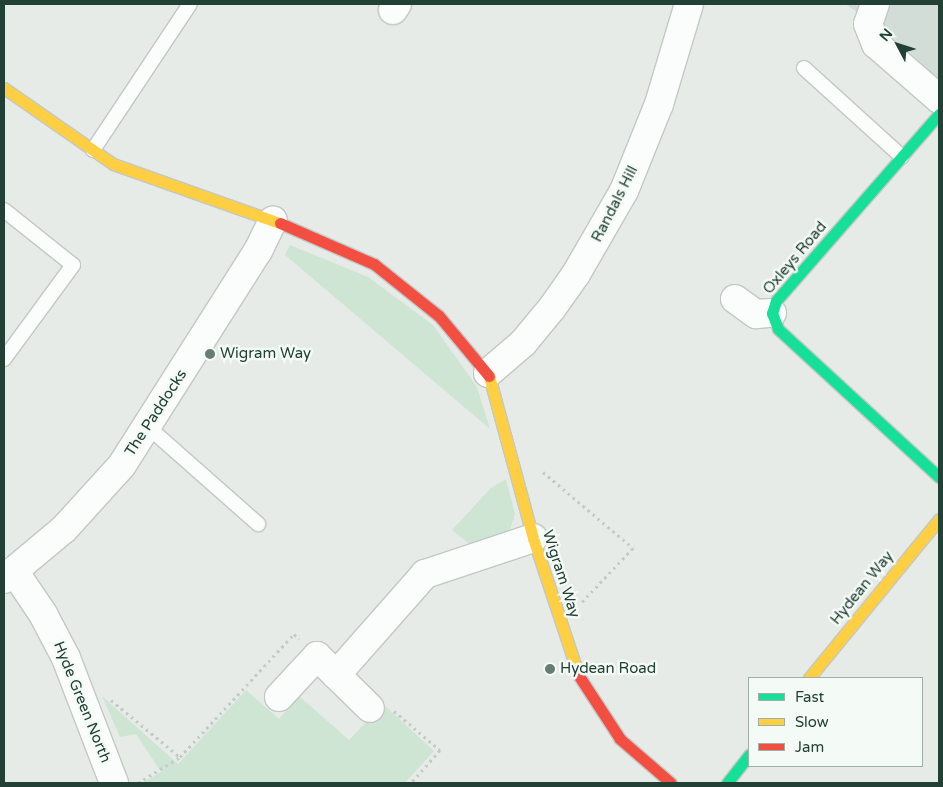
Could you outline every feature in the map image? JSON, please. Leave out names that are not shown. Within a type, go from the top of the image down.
[{"type":"street","name":"Randals Hill","points":[[488,374],[523,342],[552,308],[576,274],[624,192],[659,104],[689,4]]},
{"type":"street","points":[[875,4],[868,24],[876,44],[939,99]]},
{"type":"street","name":"Wigram Way","points":[[4,90],[113,164],[273,220],[374,264],[440,316],[488,374],[534,538],[582,685],[620,739],[670,783]]},
{"type":"street","name":"Oxleys Road","points":[[939,114],[776,302],[772,313],[778,330],[939,477]]},
{"type":"street","name":"The Paddocks","points":[[9,575],[94,499],[148,427],[258,251],[273,220]]},
{"type":"street","points":[[735,300],[756,314],[772,313]]},
{"type":"street","name":"Hydean Way","points":[[810,677],[939,518]]},
{"type":"street","points":[[336,675],[425,574],[534,538]]},
{"type":"street","name":"Hyde Green North","points":[[9,575],[43,614],[66,658],[114,783]]},
{"type":"street","points":[[280,697],[316,656],[370,708]]},
{"type":"street","points":[[727,783],[748,756]]},
{"type":"lane","points":[[93,150],[190,4]]},
{"type":"lane","points":[[804,68],[902,157]]},
{"type":"lane","points":[[4,210],[74,266],[4,359]]},
{"type":"lane","points":[[148,427],[258,524]]},
{"type":"path","points":[[536,466],[632,548],[562,624]]},
{"type":"path","points":[[138,783],[180,757],[294,634],[316,656]]},
{"type":"path","points":[[370,708],[378,697],[440,750],[411,783]]},
{"type":"path","points":[[110,699],[180,757]]},
{"type":"shaded area","points":[[845,4],[939,4],[939,79],[884,29]]},
{"type":"green space","points":[[290,245],[368,277],[433,325],[477,387],[490,429],[285,255]]},
{"type":"green space","points":[[506,479],[515,514],[509,533],[472,546],[452,530],[491,488]]},
{"type":"green space","points":[[246,690],[279,719],[299,696],[349,740],[383,704],[434,751],[405,783],[142,783],[161,772],[136,734],[120,737],[102,696],[178,764]]},
{"type":"traffic: fast","points":[[939,114],[776,301],[772,313],[778,329],[939,477]]},
{"type":"traffic: fast","points":[[727,783],[748,756]]},
{"type":"traffic: slow","points":[[4,88],[113,164],[280,223]]},
{"type":"traffic: slow","points":[[489,376],[533,538],[579,676]]},
{"type":"traffic: slow","points":[[810,677],[939,519]]},
{"type":"traffic: jam","points":[[280,223],[374,264],[439,316],[489,376]]},
{"type":"traffic: jam","points":[[579,676],[620,739],[671,783]]},
{"type":"place","name":"Wigram Way","points":[[210,354]]},
{"type":"place","name":"Hydean Road","points":[[550,669]]}]
